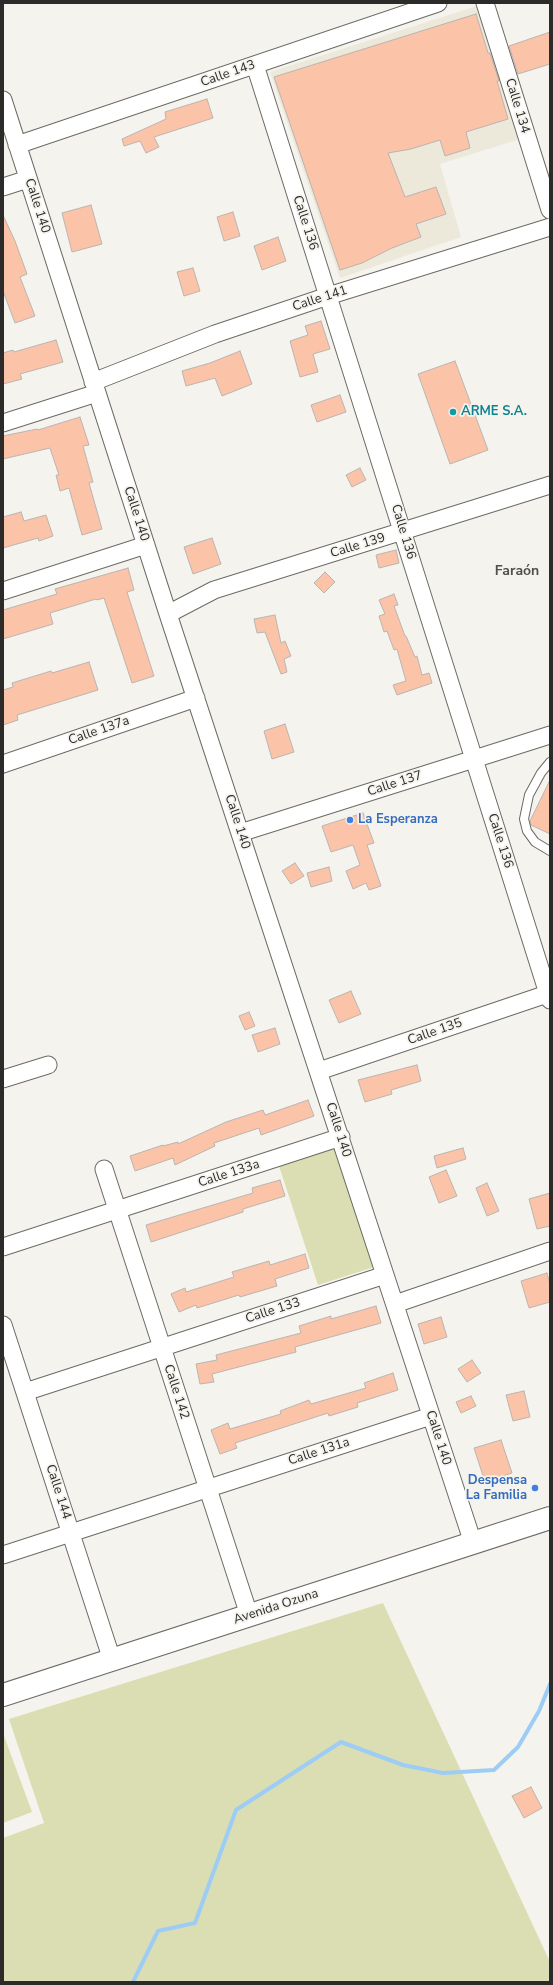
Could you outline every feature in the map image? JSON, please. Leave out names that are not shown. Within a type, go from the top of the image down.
[{"type":"main road","name":"Avenida Ozuna","points":[[3,1695],[550,1518]]},
{"type":"street","name":"Calle 143","points":[[17,145],[438,3]]},
{"type":"street","name":"Calle 134","points":[[485,3],[550,210]]},
{"type":"street","name":"Calle 136","points":[[255,65],[549,995]]},
{"type":"street","name":"Calle 140","points":[[3,100],[168,614],[473,1543]]},
{"type":"street","points":[[3,187],[28,179]]},
{"type":"street","name":"Calle 141","points":[[3,423],[95,387],[215,334],[328,296],[550,227]]},
{"type":"street","name":"Calle 139","points":[[168,614],[214,590],[550,485]]},
{"type":"street","points":[[3,591],[146,545]]},
{"type":"street","name":"Calle 137a","points":[[3,764],[196,698]]},
{"type":"street","name":"Calle 137","points":[[240,833],[550,735]]},
{"type":"street","name":"Calle 135","points":[[319,1071],[549,995]]},
{"type":"street","points":[[3,1079],[48,1065]]},
{"type":"street","name":"Calle 133a","points":[[3,1247],[341,1138]]},
{"type":"street","name":"Calle 142","points":[[104,1169],[249,1615]]},
{"type":"street","points":[[395,1304],[550,1251]]},
{"type":"street","name":"Calle 133","points":[[25,1392],[385,1275]]},
{"type":"street","name":"Calle 144","points":[[3,1325],[112,1660]]},
{"type":"street","name":"Calle 131a","points":[[3,1555],[431,1416]]},
{"type":"lane","points":[[550,762],[541,773],[529,795],[524,819],[527,832],[535,842],[550,851]]},
{"type":"shaded area","points":[[477,6],[520,139],[440,164],[461,237],[340,278],[270,72]]},
{"type":"green space","points":[[335,1148],[374,1267],[318,1285],[279,1166]]},
{"type":"green space","points":[[383,1603],[550,1962],[550,1982],[3,1982],[3,1838],[44,1823],[9,1719]]},
{"type":"green space","points":[[3,1733],[32,1812],[3,1823]]},
{"type":"building","points":[[476,14],[488,53],[490,53],[499,81],[497,81],[508,119],[466,132],[470,148],[445,156],[440,140],[411,149],[388,153],[405,197],[436,187],[446,214],[416,224],[421,237],[392,248],[362,263],[340,270],[274,77]]},
{"type":"building","points":[[550,32],[550,64],[518,74],[509,46]]},
{"type":"building","points":[[207,99],[213,118],[154,137],[159,147],[146,153],[140,141],[124,146],[122,139],[166,119],[165,112]]},
{"type":"building","points":[[91,205],[102,244],[72,252],[62,213]]},
{"type":"building","points":[[233,212],[240,236],[224,241],[217,217]]},
{"type":"building","points":[[3,215],[15,241],[27,274],[20,277],[35,316],[15,323],[3,291]]},
{"type":"building","points":[[278,237],[286,261],[262,270],[254,246]]},
{"type":"building","points":[[193,268],[200,291],[184,296],[177,272]]},
{"type":"building","points":[[321,321],[330,349],[313,354],[318,372],[300,377],[290,341],[308,335],[305,326]]},
{"type":"building","points":[[56,340],[63,362],[20,374],[22,379],[3,384],[3,353],[13,350],[14,352]]},
{"type":"building","points":[[240,351],[252,384],[222,396],[215,378],[186,386],[182,371],[210,363]]},
{"type":"building","name":"ARME S.A.","points":[[455,361],[488,450],[450,464],[418,374]]},
{"type":"building","points":[[340,395],[346,412],[317,422],[311,405]]},
{"type":"building","points":[[80,417],[89,445],[83,446],[93,482],[89,483],[102,529],[82,535],[69,488],[60,491],[56,475],[59,475],[50,448],[3,459],[3,436],[38,430]]},
{"type":"building","points":[[360,468],[366,480],[352,487],[346,475]]},
{"type":"building","points":[[21,512],[24,521],[46,515],[53,536],[39,541],[38,538],[3,548],[3,517]]},
{"type":"building","points":[[212,538],[221,564],[193,574],[184,547]]},
{"type":"building","points":[[396,550],[399,563],[379,568],[376,555]]},
{"type":"building","points":[[128,568],[134,590],[127,592],[154,676],[132,683],[104,598],[50,613],[53,624],[3,639],[3,610],[57,594],[55,589]]},
{"type":"building","points":[[325,572],[335,582],[324,593],[314,583]]},
{"type":"building","points":[[394,594],[398,605],[394,606],[405,636],[415,657],[417,656],[422,675],[429,673],[432,683],[397,695],[393,685],[406,681],[397,649],[394,650],[387,631],[384,632],[379,616],[385,614],[379,600]]},
{"type":"building","points":[[275,615],[281,643],[285,641],[291,656],[284,659],[287,672],[281,674],[265,632],[257,633],[254,619]]},
{"type":"building","points":[[89,662],[98,690],[17,715],[18,720],[3,725],[3,690],[13,687],[12,683],[51,671],[52,673]]},
{"type":"building","points":[[285,724],[294,752],[272,759],[264,731]]},
{"type":"building","points":[[550,780],[550,834],[531,825],[530,821]]},
{"type":"building","points":[[363,813],[374,843],[367,845],[381,886],[369,890],[366,883],[353,889],[346,871],[360,865],[353,845],[331,852],[322,826]]},
{"type":"building","points":[[295,863],[304,876],[291,884],[282,871]]},
{"type":"building","points":[[329,867],[332,881],[311,887],[307,873]]},
{"type":"building","points":[[351,991],[361,1014],[339,1023],[329,1000]]},
{"type":"building","points":[[249,1012],[255,1026],[245,1030],[239,1016]]},
{"type":"building","points":[[275,1028],[280,1044],[258,1052],[252,1035]]},
{"type":"building","points":[[417,1065],[421,1081],[391,1090],[392,1094],[365,1102],[358,1080]]},
{"type":"building","points":[[308,1100],[314,1116],[261,1135],[259,1128],[214,1143],[215,1146],[175,1165],[173,1158],[135,1171],[130,1156],[163,1145],[178,1142],[178,1144],[226,1122],[263,1110],[265,1115]]},
{"type":"building","points":[[463,1148],[466,1159],[437,1168],[434,1156]]},
{"type":"building","points":[[446,1170],[457,1196],[439,1203],[429,1177]]},
{"type":"building","points":[[280,1180],[285,1196],[243,1209],[243,1212],[151,1242],[146,1225],[253,1193],[252,1188]]},
{"type":"building","points":[[487,1183],[499,1211],[487,1216],[476,1188]]},
{"type":"building","points":[[550,1193],[550,1226],[537,1229],[529,1199]]},
{"type":"building","points":[[305,1254],[309,1268],[275,1279],[277,1286],[240,1297],[239,1295],[197,1308],[196,1305],[179,1312],[171,1294],[185,1288],[186,1292],[234,1277],[232,1272],[269,1261],[270,1265]]},
{"type":"building","points":[[547,1273],[550,1284],[550,1302],[529,1308],[521,1281]]},
{"type":"building","points":[[376,1306],[381,1323],[295,1347],[296,1352],[212,1374],[214,1382],[200,1384],[196,1364],[217,1360],[216,1355],[301,1333],[299,1326],[331,1316],[331,1319]]},
{"type":"building","points":[[441,1317],[447,1337],[424,1344],[418,1324]]},
{"type":"building","points":[[472,1360],[481,1373],[467,1382],[458,1369]]},
{"type":"building","points":[[393,1373],[398,1390],[357,1403],[358,1407],[329,1416],[328,1413],[235,1443],[237,1448],[220,1454],[211,1430],[228,1423],[230,1429],[281,1414],[280,1411],[309,1400],[311,1404],[366,1388],[364,1383]]},
{"type":"building","points":[[524,1391],[530,1417],[513,1421],[506,1395]]},
{"type":"building","points":[[471,1396],[476,1406],[461,1413],[456,1402]]},
{"type":"building","points":[[501,1440],[512,1473],[485,1482],[474,1448]]},
{"type":"building","points":[[531,1787],[542,1808],[524,1818],[512,1796]]},
{"type":"waterway","points":[[133,1982],[158,1931],[195,1923],[236,1810],[341,1742],[403,1765],[443,1773],[494,1770],[518,1747],[539,1711],[550,1684]]},
{"type":"place","name":"ARME S.A.","points":[[453,412]]},
{"type":"place","name":"La Esperanza","points":[[350,820]]},
{"type":"place","name":"Despensa La Familia","points":[[535,1488]]},
{"type":"district","name":"Faraón","points":[[517,572]]}]
